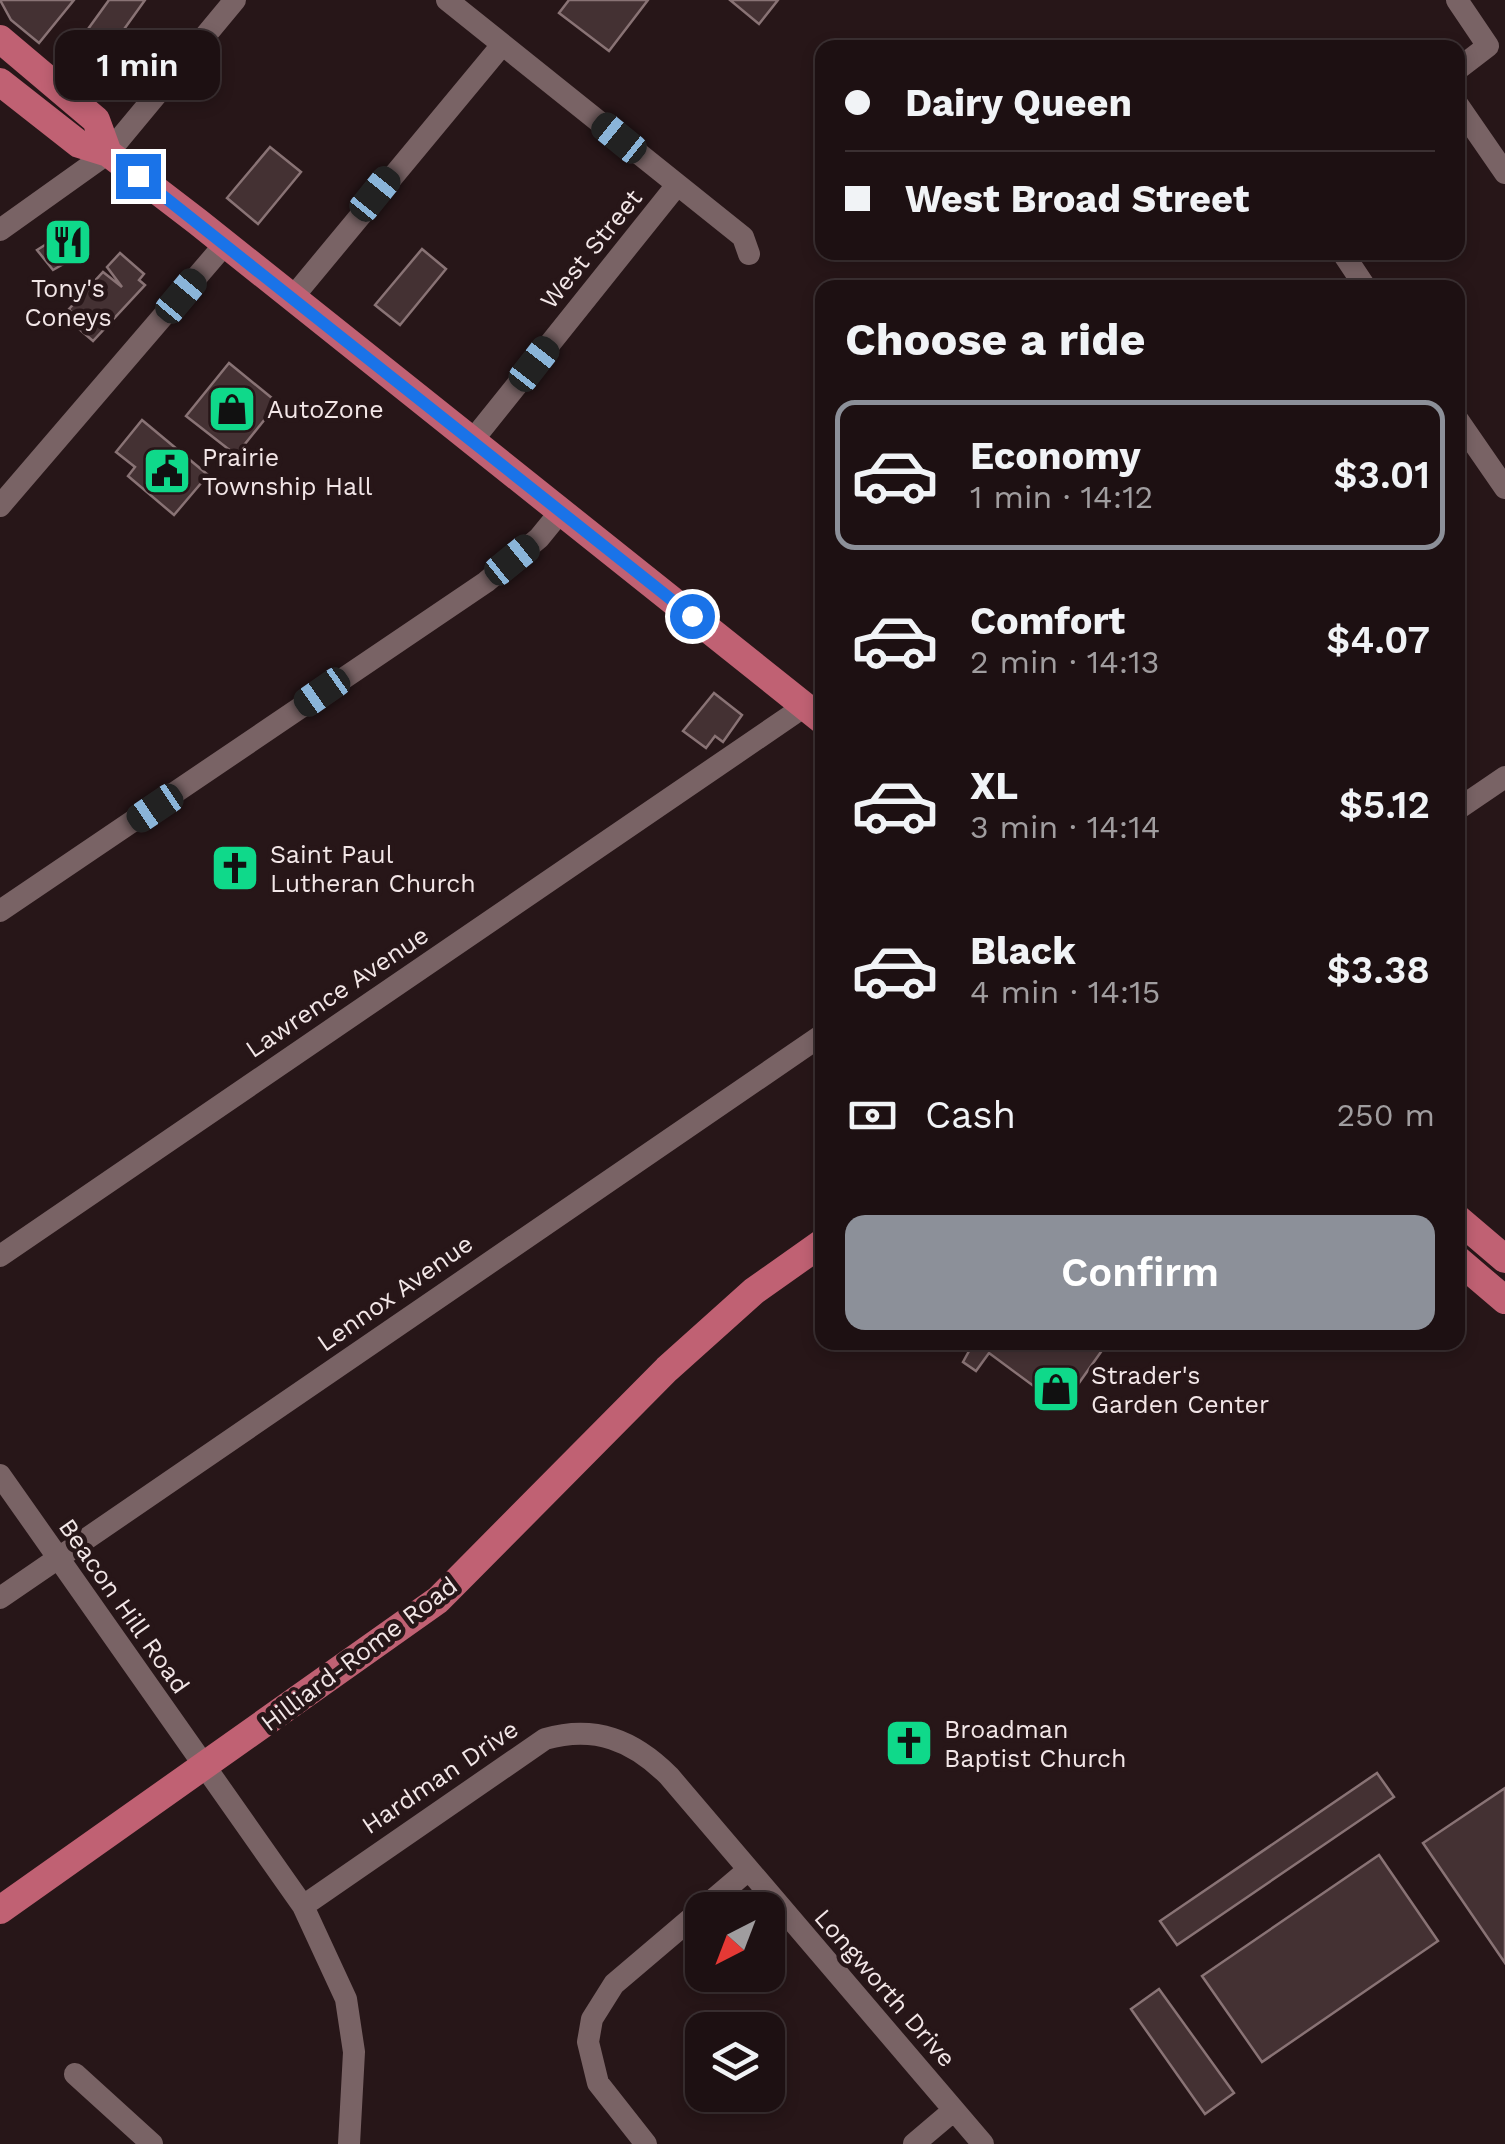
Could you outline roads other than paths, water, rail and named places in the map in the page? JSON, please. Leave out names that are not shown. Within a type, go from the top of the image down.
[{"type":"main road","points":[[0,39],[96,120],[108,153]]},
{"type":"main road","points":[[0,82],[79,144],[108,153],[814,713]]},
{"type":"main road","points":[[1465,1225],[1505,1259]]},
{"type":"main road","name":"Hilliard-Rome Road","points":[[0,1910],[438,1600],[667,1368],[754,1291],[815,1248]]},
{"type":"main road","points":[[1465,1266],[1505,1300]]},
{"type":"street","points":[[0,230],[108,153],[234,0]]},
{"type":"street","points":[[447,0],[743,237],[748,254]]},
{"type":"street","points":[[1457,0],[1488,46],[1465,64]]},
{"type":"street","points":[[293,297],[502,45]]},
{"type":"street","points":[[1465,116],[1505,173]]},
{"type":"street","name":"West Street","points":[[472,441],[677,184]]},
{"type":"street","points":[[0,506],[225,244]]},
{"type":"street","points":[[1465,430],[1505,488]]},
{"type":"street","points":[[0,911],[486,582],[538,538],[561,511]]},
{"type":"street","name":"Lawrence Avenue","points":[[0,1256],[814,713]]},
{"type":"street","points":[[1465,804],[1505,777]]},
{"type":"street","name":"Lennox Avenue","points":[[0,1598],[815,1040]]},
{"type":"street","name":"Beacon Hill Road","points":[[0,1475],[303,1906],[346,1998],[354,2052],[349,2144]]},
{"type":"street","name":"Hardman Drive","points":[[303,1906],[545,1739],[566,1733],[614,1737],[633,1746],[668,1776]]},
{"type":"street","name":"Longworth Drive","points":[[668,1776],[983,2144]]},
{"type":"street","points":[[646,2144],[598,2083],[588,2042],[592,2019],[614,1984],[747,1871]]},
{"type":"street","points":[[75,2074],[152,2144]]},
{"type":"street","points":[[914,2144],[954,2110]]},
{"type":"place","name":"Tony's Coneys","points":[[68,242]]},
{"type":"place","name":"AutoZone","points":[[232,409]]},
{"type":"place","name":"Prairie Township Hall","points":[[167,471]]},
{"type":"place","name":"Saint Paul Lutheran Church","points":[[235,868]]},
{"type":"place","name":"Strader's Garden Center","points":[[1056,1389]]},
{"type":"place","name":"Broadman Baptist Church","points":[[909,1743]]}]
